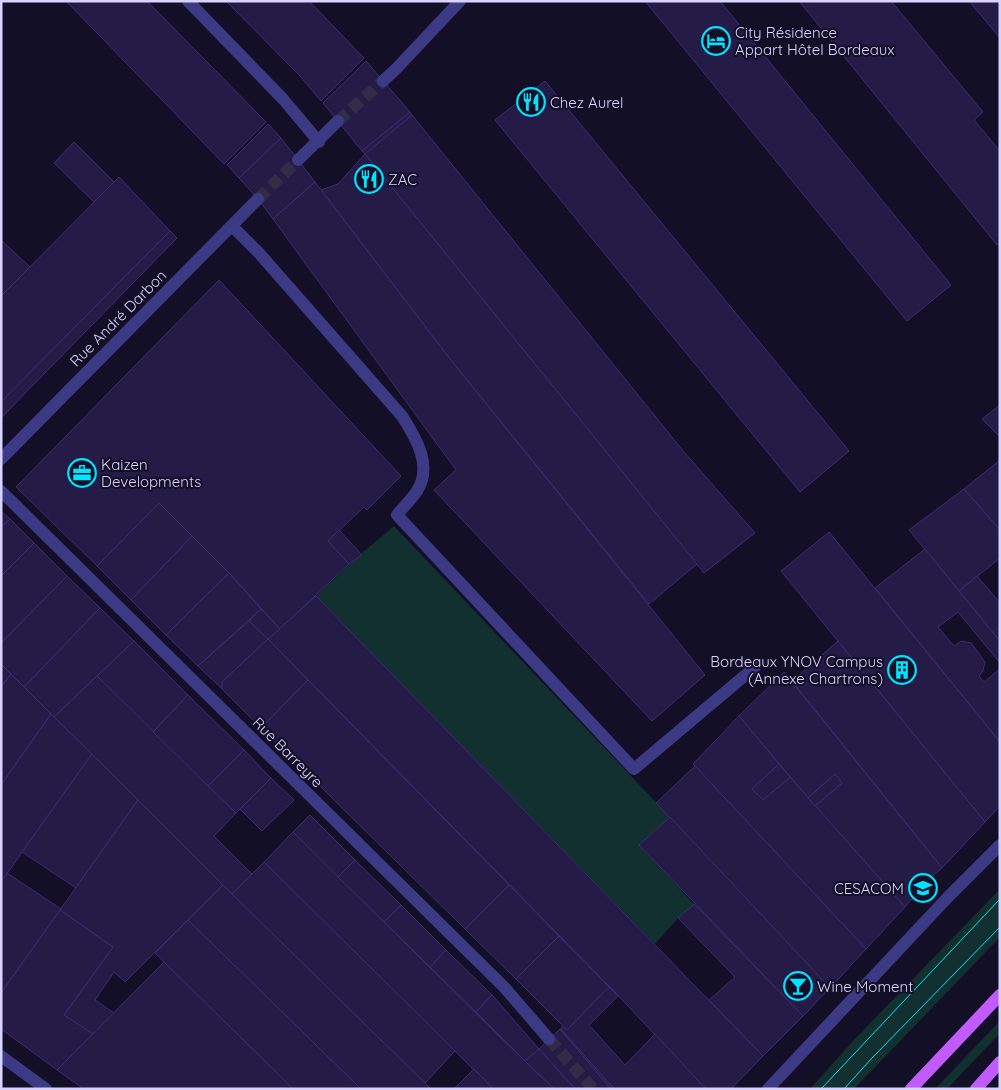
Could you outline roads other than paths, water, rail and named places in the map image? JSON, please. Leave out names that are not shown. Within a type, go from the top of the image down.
[{"type":"main road","points":[[911,1089],[1000,995]]},
{"type":"main road","points":[[976,1089],[1000,1062]]},
{"type":"street","points":[[188,1],[283,99],[319,142]]},
{"type":"street","points":[[383,81],[460,1]]},
{"type":"street","points":[[298,160],[319,142],[338,121]]},
{"type":"street","name":"Rue André Darbon","points":[[1,459],[258,199]]},
{"type":"street","points":[[232,226],[259,253],[402,416],[413,433],[422,454],[424,475],[417,490],[397,515],[634,770],[756,668]]},
{"type":"street","name":"Rue Barreyre","points":[[1,491],[504,987],[549,1039]]},
{"type":"street","points":[[768,1089],[1000,845]]},
{"type":"street","points":[[1,1056],[46,1089]]},
{"type":"tunnel","points":[[338,121],[383,81]]},
{"type":"tunnel","points":[[258,199],[298,160]]},
{"type":"tunnel","points":[[549,1039],[593,1089]]},
{"type":"tram line","points":[[821,1089],[1000,899]]},
{"type":"tram line","points":[[844,1089],[1000,927]]},
{"type":"place","name":"City Résidence Appart Hôtel Bordeaux","points":[[716,41]]},
{"type":"place","name":"Chez Aurel","points":[[531,102]]},
{"type":"place","name":"ZAC","points":[[369,179]]},
{"type":"place","name":"Kaizen Developments","points":[[82,473]]},
{"type":"place","name":"Bordeaux YNOV Campus (Annexe Chartrons)","points":[[902,670]]},
{"type":"place","name":"CESACOM","points":[[923,888]]},
{"type":"place","name":"Wine Moment","points":[[798,986]]}]
